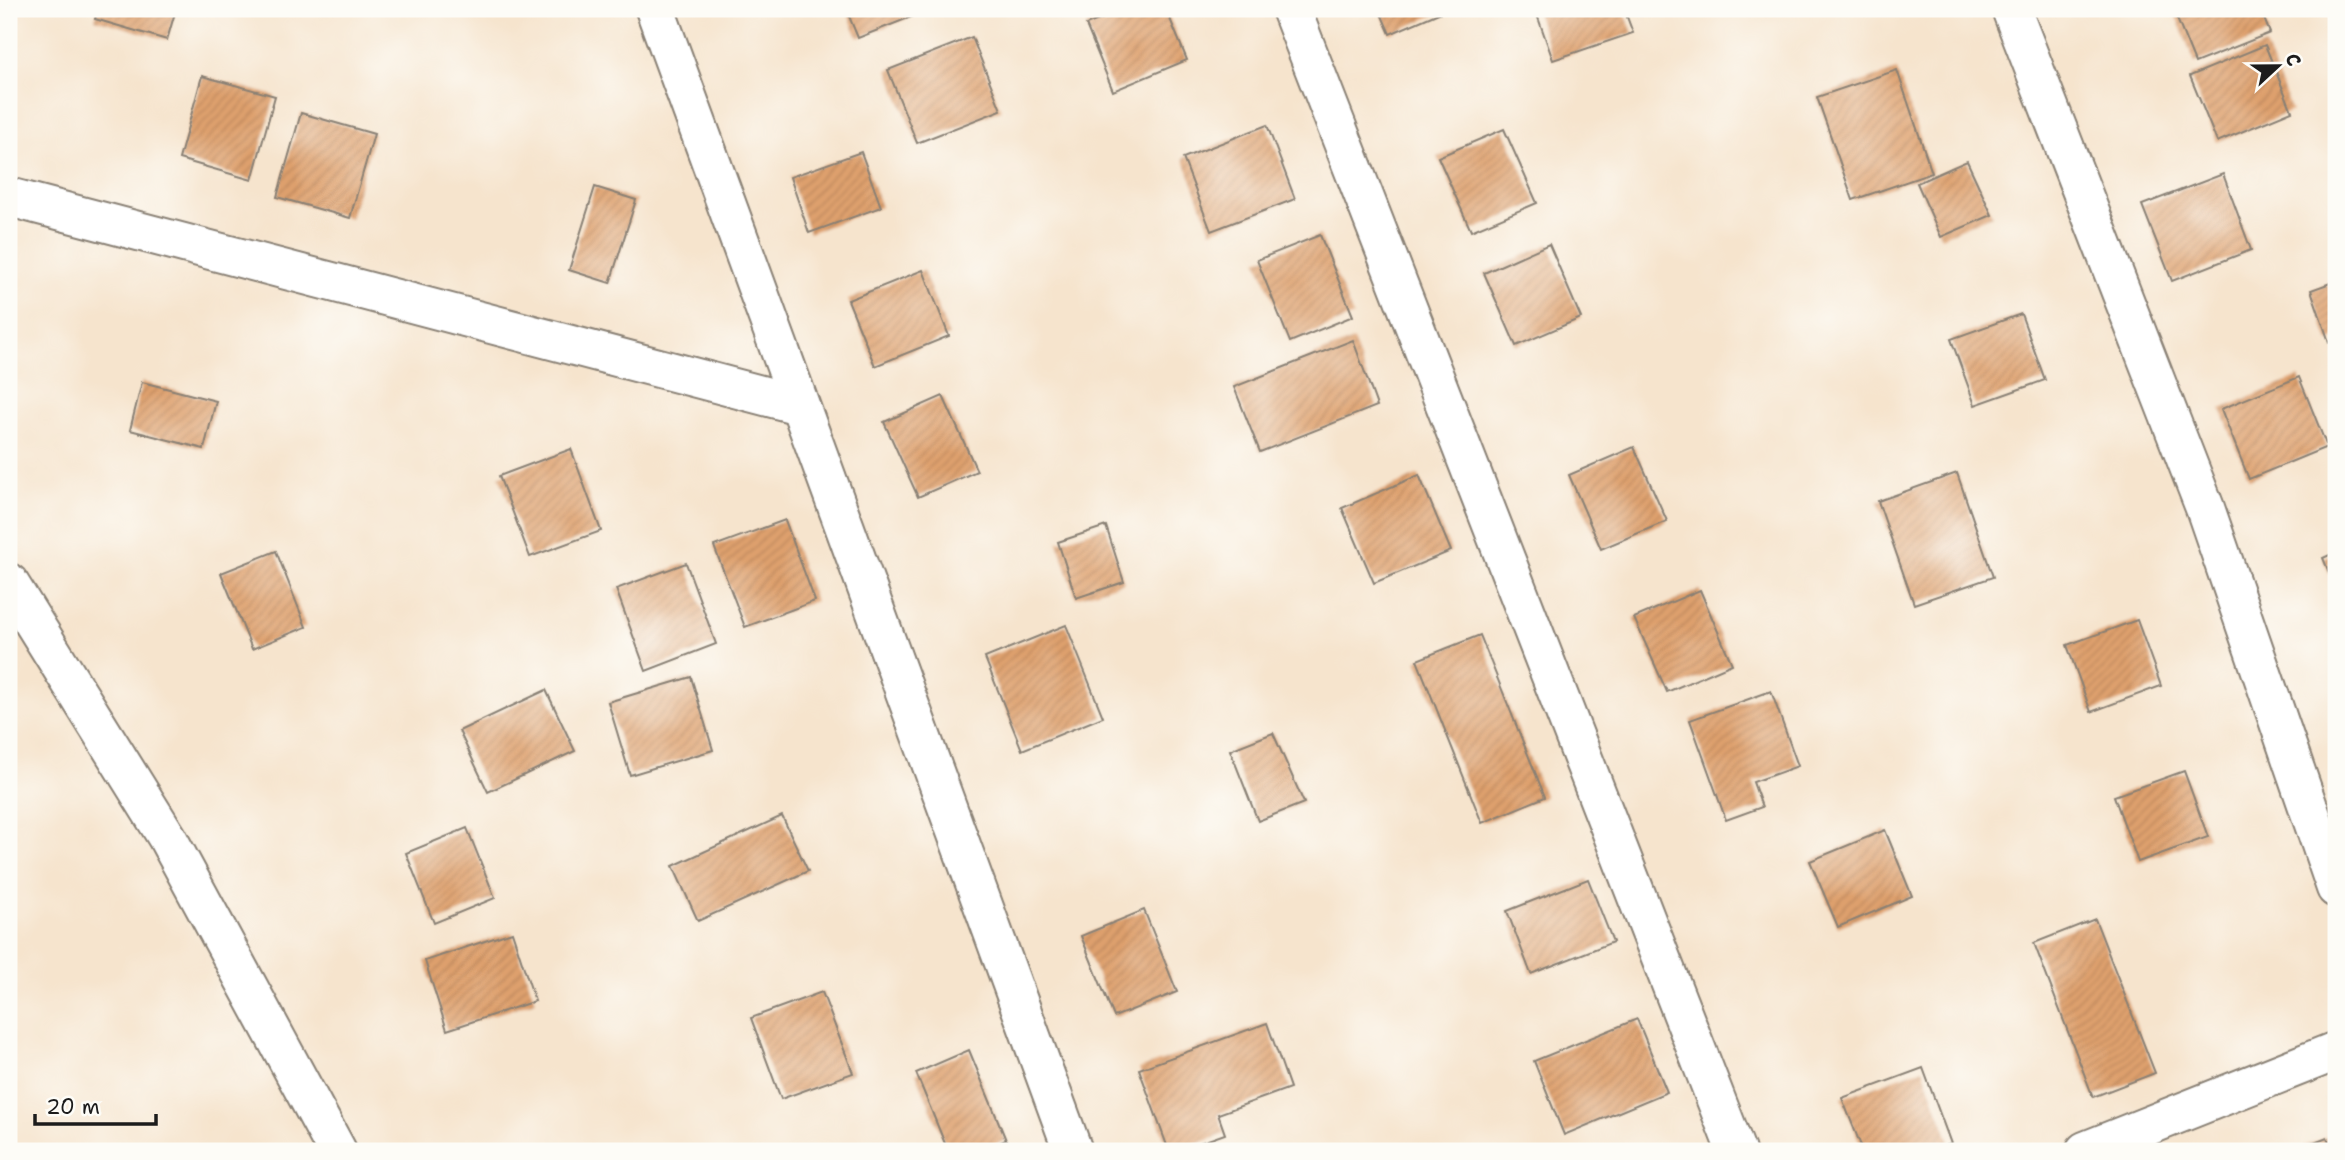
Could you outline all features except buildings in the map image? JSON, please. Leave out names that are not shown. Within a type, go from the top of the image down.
[{"type":"street","points":[[655,9],[1073,1151]]},
{"type":"street","points":[[1291,9],[1736,1151]]},
{"type":"street","points":[[2011,9],[2205,508],[2336,888]]},
{"type":"street","points":[[9,197],[799,405]]},
{"type":"street","points":[[9,583],[167,837],[337,1151]]},
{"type":"street","points":[[2085,1151],[2336,1051]]}]
